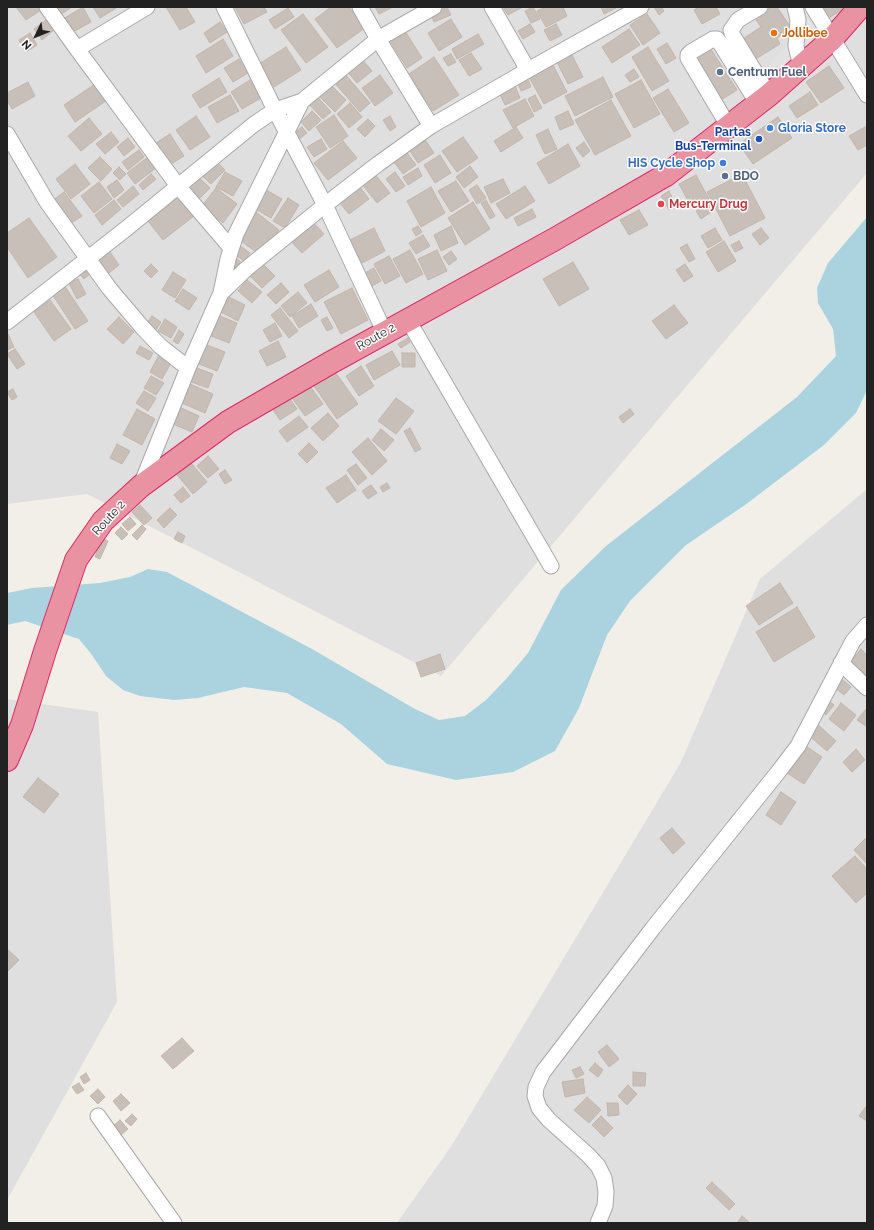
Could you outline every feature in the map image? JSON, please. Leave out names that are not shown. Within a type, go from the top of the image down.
[{"type":"highway","name":"Route 2","points":[[7,760],[22,725],[76,560],[103,521],[141,486],[228,422],[408,320],[556,239],[666,175],[764,99],[801,67],[832,39],[860,7]]},
{"type":"street","points":[[47,7],[178,186],[231,248]]},
{"type":"street","points":[[77,49],[147,7]]},
{"type":"street","points":[[224,7],[275,110],[325,204],[385,333]]},
{"type":"street","points":[[360,7],[431,126]]},
{"type":"street","points":[[7,322],[127,228],[230,142],[275,110],[302,101],[378,39],[434,7]]},
{"type":"street","points":[[492,7],[528,70]]},
{"type":"street","points":[[220,293],[246,269],[325,204],[431,126],[640,7]]},
{"type":"street","points":[[760,7],[738,20],[731,30],[764,99]]},
{"type":"street","points":[[795,7],[798,20],[796,46],[801,67]]},
{"type":"street","points":[[813,7],[867,95]]},
{"type":"street","points":[[729,127],[688,58],[688,55],[691,52],[713,39],[716,40],[720,43],[764,99]]},
{"type":"street","points":[[141,486],[188,368],[220,293],[231,248],[255,194],[302,101]]},
{"type":"street","points":[[7,134],[47,202],[109,288],[160,346],[188,368]]},
{"type":"street","points":[[408,320],[551,566]]},
{"type":"street","points":[[598,1223],[605,1206],[606,1192],[604,1178],[598,1166],[588,1154],[549,1120],[539,1108],[535,1096],[536,1087],[543,1072],[653,928],[780,771],[798,746],[853,641],[867,625]]},
{"type":"street","points":[[841,663],[867,688]]},
{"type":"street","points":[[98,1116],[174,1223]]},
{"type":"shaded area","points":[[7,7],[867,7],[867,173],[441,676],[87,494],[7,504]]},
{"type":"shaded area","points":[[806,8],[820,32],[777,74],[770,62],[808,28],[800,13]]},
{"type":"shaded area","points":[[867,489],[867,1223],[397,1223],[452,1145],[681,762],[760,579]]},
{"type":"shaded area","points":[[7,699],[98,712],[117,1002],[7,1200]]},
{"type":"water","points":[[867,217],[867,390],[856,413],[824,445],[745,505],[686,545],[630,601],[607,635],[579,708],[555,751],[513,772],[456,780],[387,764],[341,724],[287,693],[244,687],[198,698],[174,700],[140,696],[123,690],[106,676],[79,639],[25,621],[7,625],[7,593],[32,588],[100,583],[130,577],[148,569],[167,572],[312,649],[415,709],[439,720],[465,716],[486,700],[528,653],[561,590],[606,546],[797,397],[836,356],[833,329],[818,303],[817,288],[828,263]]},
{"type":"building","points":[[16,7],[39,7],[41,10],[26,20]]},
{"type":"building","points":[[55,7],[72,7],[60,15]]},
{"type":"building","points":[[83,7],[91,22],[71,33],[63,19]]},
{"type":"building","points":[[93,7],[118,7],[100,18]]},
{"type":"building","points":[[166,7],[186,7],[195,22],[180,30]]},
{"type":"building","points":[[235,7],[264,7],[267,12],[244,24]]},
{"type":"building","points":[[331,7],[349,7],[365,28],[337,48],[315,19]]},
{"type":"building","points":[[375,7],[393,7],[379,14]]},
{"type":"building","points":[[437,7],[447,7],[451,15],[434,22],[429,10]]},
{"type":"building","points":[[503,7],[523,7],[508,15]]},
{"type":"building","points":[[533,7],[540,19],[531,23],[525,11]]},
{"type":"building","points":[[546,7],[563,7],[567,16],[546,27],[537,11]]},
{"type":"building","points":[[601,7],[615,7],[616,8],[604,14]]},
{"type":"building","points":[[654,7],[661,7],[664,11],[659,15]]},
{"type":"building","points":[[699,7],[716,7],[720,14],[702,24],[694,10]]},
{"type":"building","points":[[769,7],[777,7],[792,29],[777,38],[780,44],[754,60],[741,40],[761,27],[754,17]]},
{"type":"building","points":[[820,7],[847,7],[827,19]]},
{"type":"building","points":[[288,8],[294,17],[275,29],[269,20]]},
{"type":"building","points":[[303,14],[328,47],[306,63],[281,30]]},
{"type":"building","points":[[647,14],[660,33],[643,45],[630,25]]},
{"type":"building","points":[[451,19],[462,37],[439,51],[428,33]]},
{"type":"building","points":[[46,20],[54,30],[42,40],[34,29]]},
{"type":"building","points":[[220,22],[227,32],[210,43],[204,33]]},
{"type":"building","points":[[530,24],[535,32],[523,39],[518,31]]},
{"type":"building","points":[[556,24],[562,35],[550,41],[544,30]]},
{"type":"building","points":[[629,29],[640,45],[612,63],[602,47]]},
{"type":"building","points":[[405,31],[422,58],[407,68],[390,41]]},
{"type":"building","points":[[30,33],[37,45],[26,52],[19,40]]},
{"type":"building","points":[[478,34],[484,44],[457,59],[452,49]]},
{"type":"building","points":[[223,39],[233,56],[206,73],[196,56]]},
{"type":"building","points":[[667,43],[676,58],[666,64],[657,49]]},
{"type":"building","points":[[709,46],[737,90],[721,100],[693,56]]},
{"type":"building","points":[[286,47],[301,70],[274,87],[259,64]]},
{"type":"building","points":[[648,47],[669,81],[652,91],[632,57]]},
{"type":"building","points":[[471,53],[482,69],[469,76],[459,60]]},
{"type":"building","points":[[451,54],[456,62],[448,66],[443,58]]},
{"type":"building","points":[[572,55],[583,77],[568,84],[557,62]]},
{"type":"building","points":[[434,57],[459,95],[433,111],[409,74]]},
{"type":"building","points":[[361,58],[372,71],[357,83],[346,70]]},
{"type":"building","points":[[239,59],[248,73],[233,82],[224,68]]},
{"type":"building","points":[[553,65],[567,92],[544,104],[529,77]]},
{"type":"building","points":[[829,66],[844,88],[821,103],[806,82]]},
{"type":"building","points":[[634,69],[639,77],[630,82],[625,75]]},
{"type":"building","points":[[343,72],[370,103],[360,112],[333,81]]},
{"type":"building","points":[[526,74],[531,87],[521,91],[516,78]]},
{"type":"building","points":[[380,75],[393,93],[375,106],[362,88]]},
{"type":"building","points":[[603,77],[613,97],[575,116],[565,96]]},
{"type":"building","points":[[219,78],[227,92],[200,108],[192,95]]},
{"type":"building","points":[[250,80],[261,98],[242,109],[231,92]]},
{"type":"building","points":[[641,80],[660,114],[634,128],[615,94]]},
{"type":"building","points":[[513,81],[520,98],[505,105],[497,88]]},
{"type":"building","points":[[28,82],[35,96],[12,109],[7,100],[7,93]]},
{"type":"building","points":[[95,84],[106,101],[75,122],[64,105]]},
{"type":"building","points":[[330,84],[346,100],[335,112],[318,95]]},
{"type":"building","points":[[668,89],[689,123],[674,132],[653,98]]},
{"type":"building","points":[[810,92],[818,105],[797,118],[789,106]]},
{"type":"building","points":[[315,94],[331,112],[323,119],[307,102]]},
{"type":"building","points":[[230,95],[239,111],[217,123],[208,107]]},
{"type":"building","points":[[535,95],[542,108],[534,112],[528,99]]},
{"type":"building","points":[[525,99],[534,116],[513,128],[503,110]]},
{"type":"building","points":[[611,100],[631,136],[595,155],[575,120]]},
{"type":"building","points":[[350,103],[362,117],[349,128],[337,114]]},
{"type":"building","points":[[312,111],[321,120],[309,131],[301,122]]},
{"type":"building","points":[[568,111],[574,124],[560,130],[555,117]]},
{"type":"building","points":[[334,115],[348,136],[330,148],[316,127]]},
{"type":"building","points":[[196,116],[210,137],[190,150],[176,130]]},
{"type":"building","points":[[390,116],[396,127],[390,131],[383,120]]},
{"type":"building","points":[[778,117],[792,138],[753,164],[739,144]]},
{"type":"building","points":[[89,118],[102,134],[81,151],[68,136]]},
{"type":"building","points":[[368,119],[375,126],[365,137],[357,129]]},
{"type":"building","points":[[867,126],[867,145],[858,150],[849,136]]},
{"type":"building","points":[[302,127],[307,133],[298,140],[294,133]]},
{"type":"building","points":[[516,127],[523,138],[501,152],[494,141]]},
{"type":"building","points":[[548,129],[557,149],[545,154],[536,135]]},
{"type":"building","points":[[111,132],[119,142],[105,154],[96,144]]},
{"type":"building","points":[[170,134],[184,156],[171,164],[156,143]]},
{"type":"building","points":[[422,135],[434,153],[418,163],[406,145]]},
{"type":"building","points":[[463,137],[478,158],[457,172],[442,151]]},
{"type":"building","points":[[128,138],[135,147],[124,156],[117,147]]},
{"type":"building","points":[[321,139],[327,149],[314,157],[307,147]]},
{"type":"building","points":[[343,141],[357,158],[328,180],[314,163]]},
{"type":"building","points":[[584,142],[590,151],[583,157],[576,148]]},
{"type":"building","points":[[568,144],[580,166],[549,184],[537,163]]},
{"type":"building","points":[[139,150],[144,157],[128,170],[122,162]]},
{"type":"building","points":[[407,153],[416,165],[403,174],[394,162]]},
{"type":"building","points":[[440,155],[451,173],[435,183],[424,165]]},
{"type":"building","points":[[100,157],[112,169],[101,181],[88,168]]},
{"type":"building","points":[[148,157],[156,168],[135,184],[127,173]]},
{"type":"building","points":[[213,158],[225,170],[211,184],[199,173]]},
{"type":"building","points":[[75,164],[90,184],[71,199],[56,179]]},
{"type":"building","points":[[470,166],[478,177],[464,188],[456,177]]},
{"type":"building","points":[[119,167],[126,174],[120,180],[113,173]]},
{"type":"building","points":[[418,168],[422,176],[408,185],[403,177]]},
{"type":"building","points":[[225,172],[242,181],[233,196],[216,187]]},
{"type":"building","points":[[395,172],[405,186],[396,192],[386,179]]},
{"type":"building","points":[[374,173],[390,193],[377,203],[361,183]]},
{"type":"building","points":[[151,174],[156,179],[143,190],[139,185]]},
{"type":"building","points":[[742,174],[765,218],[730,236],[707,192]]},
{"type":"building","points":[[196,175],[210,188],[199,199],[185,186]]},
{"type":"building","points":[[696,175],[709,199],[692,208],[679,184]]},
{"type":"building","points":[[503,179],[510,193],[491,203],[484,187]]},
{"type":"building","points":[[117,180],[124,190],[114,198],[107,187]]},
{"type":"building","points":[[456,181],[469,201],[451,212],[438,191]]},
{"type":"building","points":[[99,182],[112,199],[94,213],[81,196]]},
{"type":"building","points":[[357,183],[369,199],[349,214],[336,198]]},
{"type":"building","points":[[477,185],[486,198],[477,204],[469,190]]},
{"type":"building","points":[[133,186],[139,194],[123,207],[117,200]]},
{"type":"building","points":[[525,186],[535,201],[506,219],[496,204]]},
{"type":"building","points":[[261,187],[282,199],[271,218],[250,206]]},
{"type":"building","points":[[431,187],[445,213],[421,227],[407,201]]},
{"type":"building","points":[[216,188],[237,204],[223,223],[202,206]]},
{"type":"building","points":[[669,191],[676,206],[669,210],[661,196]]},
{"type":"building","points":[[64,192],[82,216],[68,225],[51,202]]},
{"type":"building","points":[[175,192],[194,216],[163,240],[144,216]]},
{"type":"building","points":[[288,198],[299,205],[285,228],[273,221]]},
{"type":"building","points":[[114,200],[121,209],[102,225],[95,215]]},
{"type":"building","points":[[486,200],[495,216],[490,219],[481,203]]},
{"type":"building","points":[[473,202],[490,229],[465,245],[448,218]]},
{"type":"building","points":[[709,202],[714,210],[701,219],[696,211]]},
{"type":"building","points":[[532,209],[536,217],[518,226],[514,218]]},
{"type":"building","points":[[639,210],[648,225],[629,235],[620,220]]},
{"type":"building","points":[[256,212],[279,230],[260,255],[237,238]]},
{"type":"building","points":[[29,218],[57,257],[28,278],[7,247],[7,233]]},
{"type":"building","points":[[311,220],[324,234],[302,253],[289,239]]},
{"type":"building","points":[[418,226],[422,232],[416,236],[412,229]]},
{"type":"building","points":[[451,226],[458,243],[441,251],[434,235]]},
{"type":"building","points":[[374,228],[385,251],[362,263],[350,240]]},
{"type":"building","points":[[715,228],[722,240],[708,248],[701,236]]},
{"type":"building","points":[[761,228],[769,238],[760,245],[752,234]]},
{"type":"building","points":[[423,235],[430,246],[416,254],[409,243]]},
{"type":"building","points":[[724,241],[736,261],[718,272],[706,252]]},
{"type":"building","points":[[739,241],[743,248],[735,252],[731,245]]},
{"type":"building","points":[[687,244],[695,259],[689,262],[680,248]]},
{"type":"building","points":[[239,245],[250,253],[244,261],[233,253]]},
{"type":"building","points":[[410,250],[423,274],[406,283],[393,259]]},
{"type":"building","points":[[437,250],[447,271],[428,280],[418,259]]},
{"type":"building","points":[[451,251],[457,259],[449,265],[443,257]]},
{"type":"building","points":[[110,252],[119,265],[105,276],[95,263]]},
{"type":"building","points":[[389,256],[400,276],[385,284],[374,264]]},
{"type":"building","points":[[236,258],[243,264],[237,272],[229,266]]},
{"type":"building","points":[[261,262],[275,276],[262,288],[248,274]]},
{"type":"building","points":[[573,262],[589,289],[559,306],[543,279]]},
{"type":"building","points":[[151,264],[158,271],[151,278],[144,271]]},
{"type":"building","points":[[685,264],[693,276],[684,282],[676,270]]},
{"type":"building","points":[[84,267],[90,274],[84,279],[78,272]]},
{"type":"building","points":[[374,268],[381,281],[368,288],[361,275]]},
{"type":"building","points":[[329,270],[339,287],[315,302],[304,285]]},
{"type":"building","points":[[173,272],[186,280],[175,298],[162,290]]},
{"type":"building","points":[[78,279],[86,294],[77,299],[69,283]]},
{"type":"building","points":[[247,280],[262,292],[252,303],[238,291]]},
{"type":"building","points":[[281,283],[289,292],[276,304],[267,295]]},
{"type":"building","points":[[64,285],[88,321],[75,329],[52,294]]},
{"type":"building","points":[[352,288],[368,320],[341,334],[324,302]]},
{"type":"building","points":[[183,289],[197,298],[189,310],[175,301]]},
{"type":"building","points":[[298,292],[307,303],[290,317],[281,306]]},
{"type":"building","points":[[229,297],[245,305],[238,321],[221,312]]},
{"type":"building","points":[[50,300],[71,329],[54,341],[34,312]]},
{"type":"building","points":[[311,304],[318,316],[299,328],[292,316]]},
{"type":"building","points":[[674,305],[688,323],[666,339],[652,321]]},
{"type":"building","points":[[280,308],[298,331],[289,338],[271,315]]},
{"type":"building","points":[[152,316],[161,322],[156,330],[147,323]]},
{"type":"building","points":[[220,316],[237,323],[229,343],[211,336]]},
{"type":"building","points":[[119,317],[134,332],[123,344],[107,329]]},
{"type":"building","points":[[327,317],[333,328],[327,331],[321,320]]},
{"type":"building","points":[[165,319],[177,327],[171,338],[158,331]]},
{"type":"building","points":[[275,323],[282,336],[270,342],[263,330]]},
{"type":"building","points":[[179,330],[184,334],[178,344],[173,341]]},
{"type":"building","points":[[8,334],[14,347],[7,350],[7,335]]},
{"type":"building","points":[[408,338],[410,342],[401,348],[398,344]]},
{"type":"building","points":[[278,341],[286,357],[267,366],[259,351]]},
{"type":"building","points":[[202,343],[225,352],[217,371],[194,362]]},
{"type":"building","points":[[140,346],[153,353],[149,360],[136,353]]},
{"type":"building","points":[[15,349],[25,364],[17,369],[7,354]]},
{"type":"building","points":[[392,351],[400,365],[374,380],[366,365]]},
{"type":"building","points":[[402,353],[415,353],[415,367],[402,367]]},
{"type":"building","points":[[159,355],[172,361],[162,379],[150,372]]},
{"type":"building","points":[[361,366],[374,386],[359,396],[346,376]]},
{"type":"building","points":[[194,367],[213,374],[208,388],[189,381]]},
{"type":"building","points":[[333,369],[358,404],[337,419],[312,383]]},
{"type":"building","points":[[151,376],[164,383],[156,395],[144,388]]},
{"type":"building","points":[[190,384],[213,394],[205,413],[182,403]]},
{"type":"building","points":[[310,386],[323,404],[305,416],[292,398]]},
{"type":"building","points":[[13,389],[17,397],[12,400],[7,392]]},
{"type":"building","points":[[144,391],[156,398],[148,411],[136,403]]},
{"type":"building","points":[[286,393],[297,409],[280,420],[269,404]]},
{"type":"building","points":[[396,398],[414,411],[396,434],[378,421]]},
{"type":"building","points":[[175,405],[199,416],[192,432],[168,422]]},
{"type":"building","points":[[137,409],[155,419],[142,445],[123,435]]},
{"type":"building","points":[[630,409],[634,414],[623,423],[619,417]]},
{"type":"building","points":[[328,413],[339,426],[323,441],[311,428]]},
{"type":"building","points":[[299,416],[308,427],[287,442],[279,431]]},
{"type":"building","points":[[410,428],[421,449],[415,452],[404,431]]},
{"type":"building","points":[[381,429],[394,440],[384,451],[372,440]]},
{"type":"building","points":[[368,438],[387,461],[372,475],[352,452]]},
{"type":"building","points":[[309,443],[318,452],[307,463],[298,454]]},
{"type":"building","points":[[117,444],[130,451],[122,464],[110,458]]},
{"type":"building","points":[[208,456],[219,469],[208,478],[197,466]]},
{"type":"building","points":[[187,458],[207,482],[193,494],[173,470]]},
{"type":"building","points":[[356,464],[367,478],[358,485],[347,470]]},
{"type":"building","points":[[225,470],[232,480],[225,484],[219,474]]},
{"type":"building","points":[[346,475],[356,490],[337,503],[326,488]]},
{"type":"building","points":[[387,483],[390,488],[383,492],[380,487]]},
{"type":"building","points":[[371,485],[377,493],[368,499],[362,491]]},
{"type":"building","points":[[183,487],[190,496],[181,503],[174,495]]},
{"type":"building","points":[[140,505],[152,518],[144,525],[132,512]]},
{"type":"building","points":[[170,508],[177,515],[164,528],[157,520]]},
{"type":"building","points":[[130,517],[136,524],[128,531],[122,524]]},
{"type":"building","points":[[142,525],[146,529],[137,540],[132,535]]},
{"type":"building","points":[[121,527],[128,534],[122,540],[115,533]]},
{"type":"building","points":[[178,532],[185,536],[182,543],[174,539]]},
{"type":"building","points":[[102,538],[108,541],[100,559],[95,557]]},
{"type":"building","points":[[780,583],[793,603],[759,625],[746,606]]},
{"type":"building","points":[[797,607],[815,637],[774,662],[756,632]]},
{"type":"building","points":[[861,649],[867,655],[867,673],[865,676],[850,662]]},
{"type":"building","points":[[440,654],[445,669],[421,677],[416,663]]},
{"type":"building","points":[[837,675],[851,687],[844,695],[830,684]]},
{"type":"building","points":[[827,699],[834,705],[826,715],[818,709]]},
{"type":"building","points":[[841,703],[856,715],[844,731],[829,719]]},
{"type":"building","points":[[867,708],[867,727],[857,720]]},
{"type":"building","points":[[816,723],[836,741],[827,751],[807,734]]},
{"type":"building","points":[[803,744],[822,757],[804,784],[784,771]]},
{"type":"building","points":[[856,749],[865,760],[852,772],[843,762]]},
{"type":"building","points":[[38,778],[59,794],[44,813],[23,797]]},
{"type":"building","points":[[781,792],[796,802],[781,825],[766,815]]},
{"type":"building","points":[[672,828],[685,843],[673,854],[660,838]]},
{"type":"building","points":[[865,839],[867,841],[867,864],[854,850]]},
{"type":"building","points":[[855,856],[867,869],[867,893],[856,903],[832,876]]},
{"type":"building","points":[[7,949],[19,960],[7,972]]},
{"type":"building","points":[[182,1038],[194,1051],[173,1069],[161,1056]]},
{"type":"building","points":[[607,1045],[619,1059],[609,1067],[598,1052]]},
{"type":"building","points":[[595,1063],[603,1070],[598,1077],[589,1070]]},
{"type":"building","points":[[580,1067],[584,1074],[576,1078],[572,1070]]},
{"type":"building","points":[[633,1072],[646,1073],[645,1086],[633,1086]]},
{"type":"building","points":[[86,1073],[90,1080],[84,1084],[80,1077]]},
{"type":"building","points":[[583,1079],[585,1093],[565,1097],[562,1082]]},
{"type":"building","points":[[79,1083],[84,1090],[77,1094],[72,1087]]},
{"type":"building","points":[[628,1085],[637,1094],[627,1105],[618,1096]]},
{"type":"building","points":[[98,1089],[105,1097],[98,1104],[90,1096]]},
{"type":"building","points":[[121,1094],[130,1103],[121,1111],[113,1101]]},
{"type":"building","points":[[587,1097],[601,1110],[589,1123],[574,1110]]},
{"type":"building","points":[[607,1103],[618,1103],[619,1115],[608,1116]]},
{"type":"building","points":[[867,1105],[867,1121],[859,1116]]},
{"type":"building","points":[[132,1114],[137,1119],[131,1126],[125,1121]]},
{"type":"building","points":[[601,1116],[613,1128],[604,1137],[592,1125]]},
{"type":"building","points":[[120,1120],[128,1129],[121,1135],[113,1126]]},
{"type":"building","points":[[712,1182],[735,1204],[729,1210],[706,1188]]},
{"type":"building","points":[[742,1216],[750,1223],[737,1223]]},
{"type":"place","name":"Jollibee","points":[[774,33]]},
{"type":"place","name":"Centrum Fuel","points":[[720,72]]},
{"type":"place","name":"Gloria Store","points":[[770,128]]},
{"type":"place","name":"Partas Bus-Terminal","points":[[759,139]]},
{"type":"place","name":"HIS Cycle Shop","points":[[723,163]]},
{"type":"place","name":"BDO","points":[[725,176]]},
{"type":"place","name":"Mercury Drug","points":[[661,204]]}]
